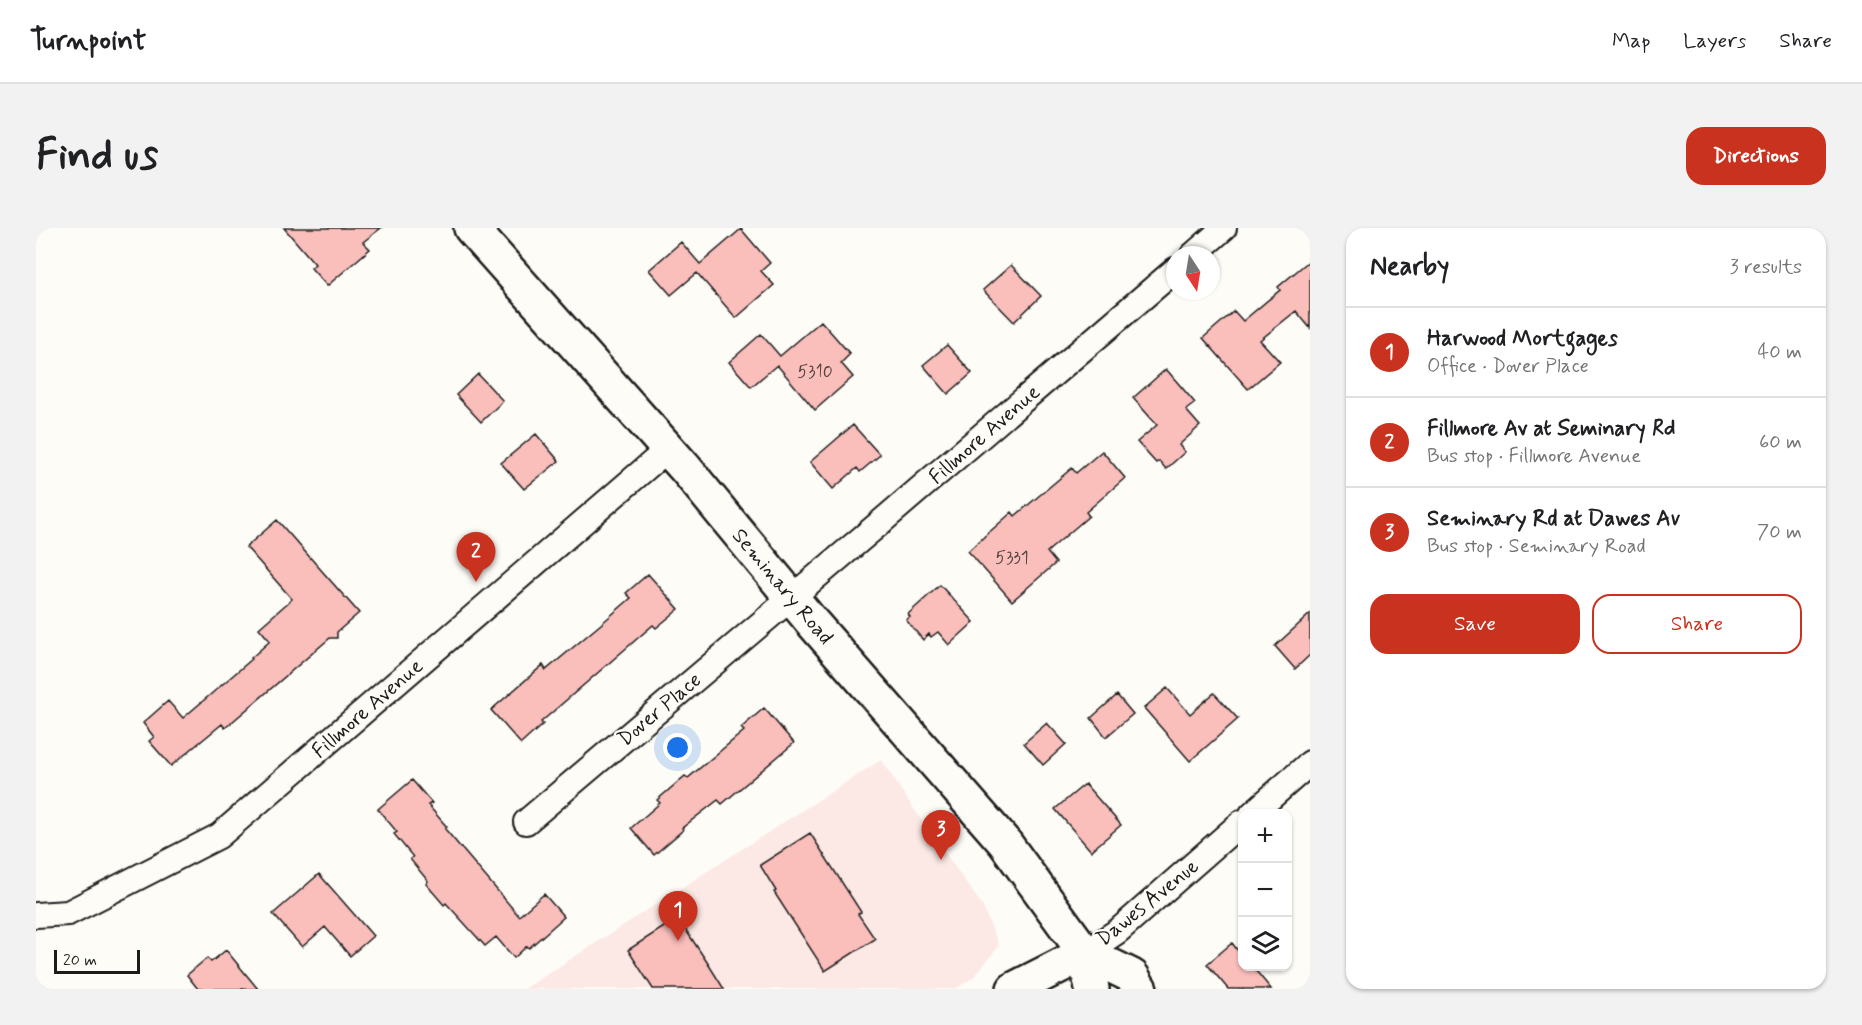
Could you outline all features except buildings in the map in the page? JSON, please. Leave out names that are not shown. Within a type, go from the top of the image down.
[{"type":"main road","name":"Seminary Road","points":[[471,228],[668,449],[792,597],[1005,843],[1085,953],[1092,989]]},
{"type":"main road","name":"Seminary Road","points":[[1085,953],[1132,976],[1140,989]]},
{"type":"main road","name":"Dawes Avenue","points":[[1014,989],[1085,953]]},
{"type":"street","points":[[1203,246],[1224,228]]},
{"type":"street","name":"Fillmore Avenue","points":[[792,597],[1166,278]]},
{"type":"street","name":"Fillmore Avenue","points":[[36,915],[68,913],[219,836],[668,449]]},
{"type":"street","name":"Dover Place","points":[[526,822],[792,597]]},
{"type":"street","points":[[1257,809],[1310,763]]},
{"type":"street","name":"Dawes Avenue","points":[[1085,953],[1118,931],[1238,826]]},
{"type":"shaded area","points":[[881,760],[982,905],[999,946],[973,978],[955,989],[524,989]]},
{"type":"place","name":"Fillmore Av at Seminary Rd","points":[[476,582]]},
{"type":"place","name":"Seminary Rd at Dawes Av","points":[[941,860]]},
{"type":"place","name":"Harwood Mortgages","points":[[678,941]]}]
